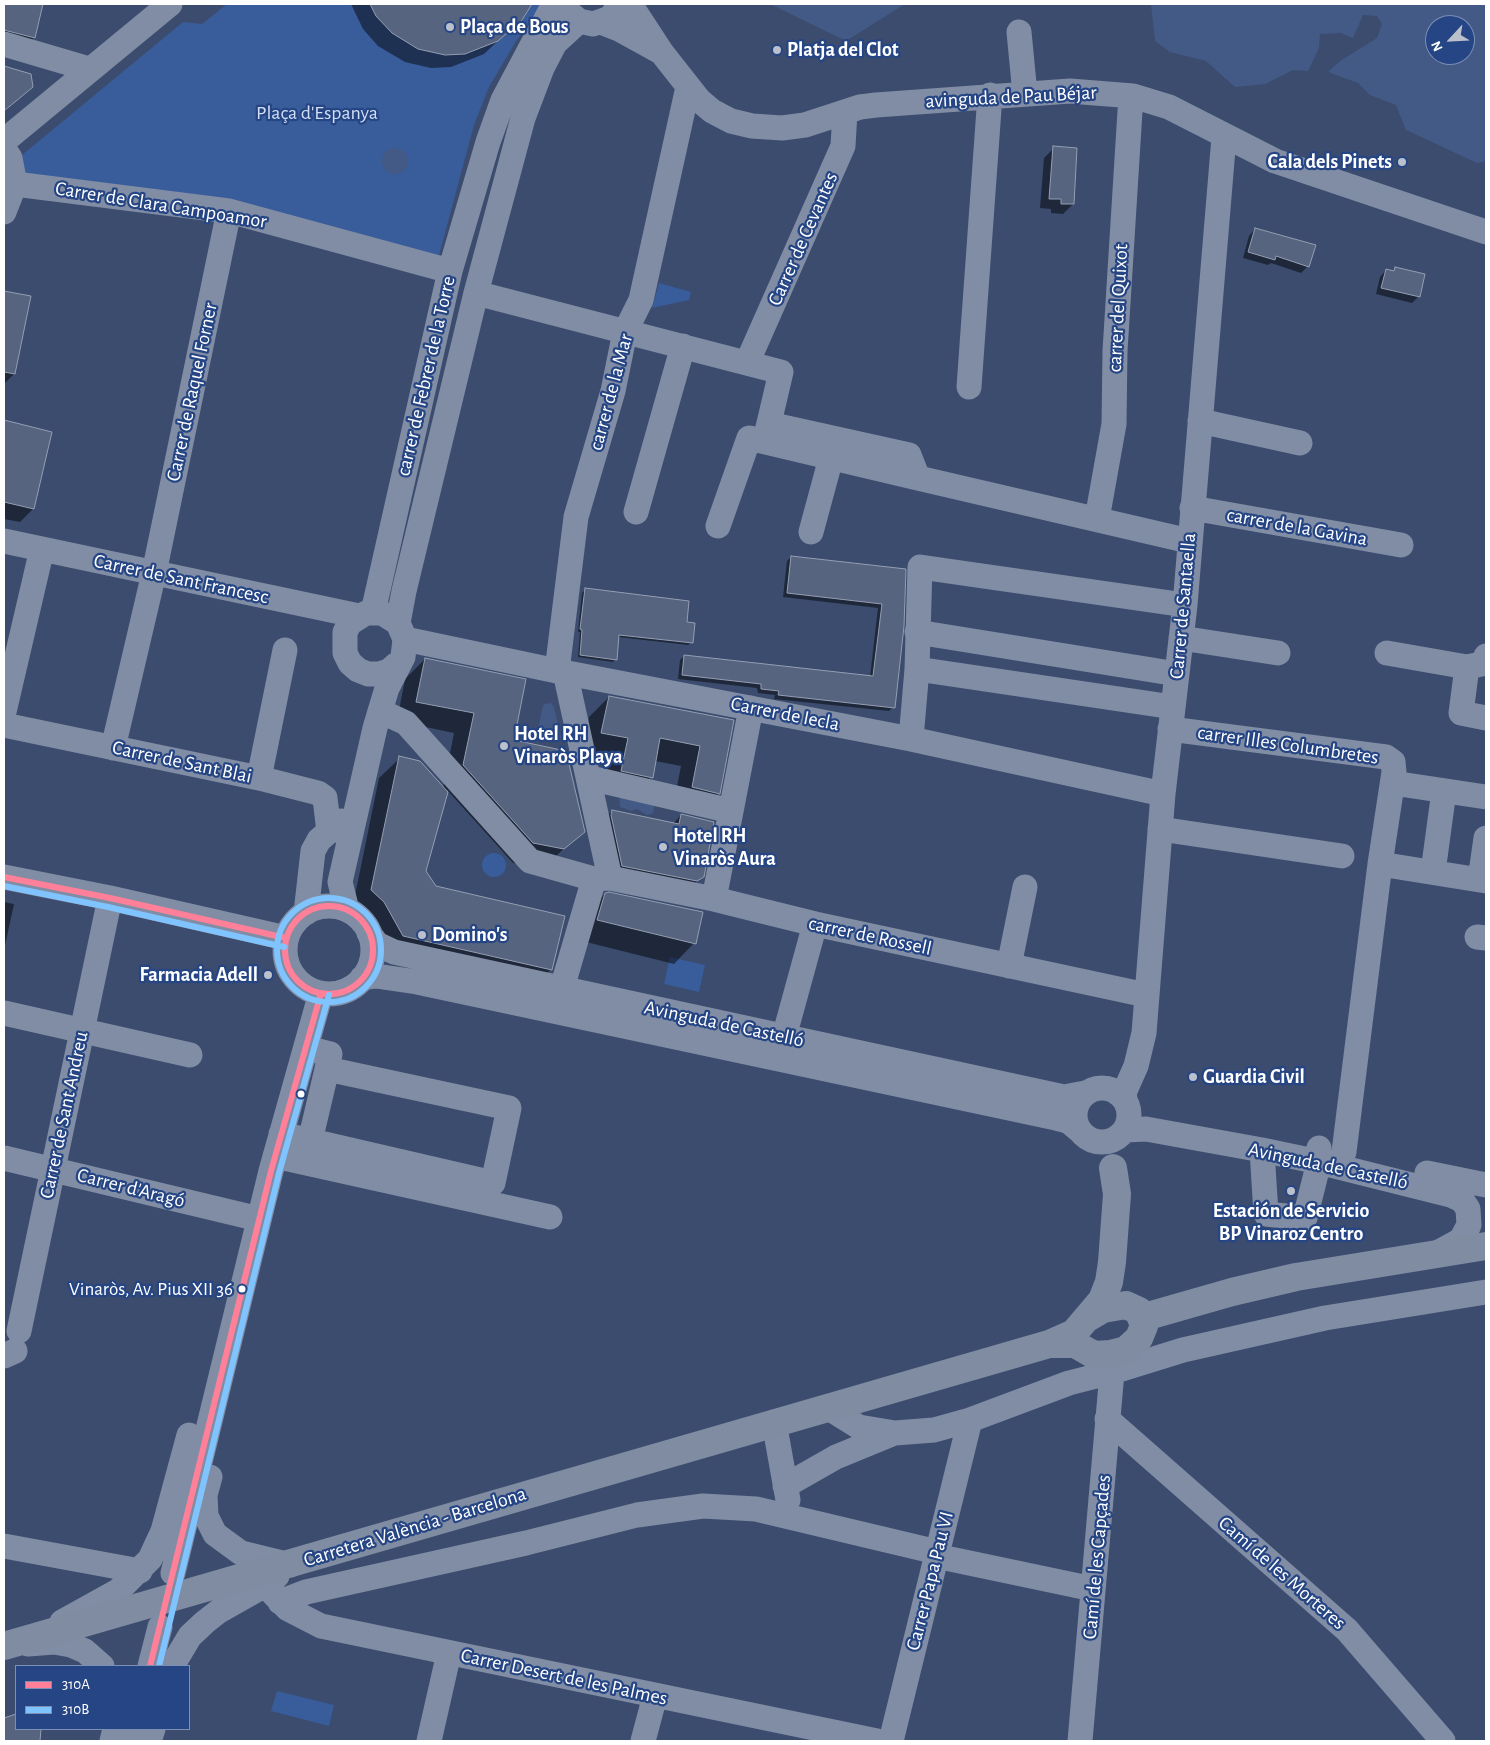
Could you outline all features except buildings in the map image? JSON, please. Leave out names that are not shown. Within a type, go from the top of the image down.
[{"type":"main road","points":[[1049,1344],[1074,1333],[1082,1321],[1102,1300],[1112,1262],[1117,1194],[1113,1168]]},
{"type":"main road","points":[[1082,1321],[1103,1309],[1134,1312],[1296,1277],[1439,1252],[1486,1246]]},
{"type":"main road","points":[[1049,1344],[1075,1344],[1107,1358],[1138,1338],[1144,1326],[1117,1288],[1112,1262]]},
{"type":"main road","name":"Carretera València - Barcelona","points":[[4,1646],[290,1565],[774,1422],[1049,1344]]},
{"type":"street","points":[[4,141],[170,4]]},
{"type":"street","name":"carrer de Febrer de la Torre","points":[[366,614],[450,271],[488,142],[503,100],[554,4]]},
{"type":"street","name":"carrer de Febrer de la Torre","points":[[402,631],[406,581],[476,293],[523,118],[542,68],[555,43],[581,16],[617,11],[621,4]]},
{"type":"street","name":"avinguda de Pau Béjar","points":[[630,4],[662,53],[688,87],[712,112],[731,121],[752,126],[792,127],[876,105],[990,95],[1094,92],[1133,96],[1169,107],[1196,119],[1224,137],[1262,156],[1308,174],[1486,232]]},
{"type":"street","name":"avinguda de Pau Béjar","points":[[581,16],[619,29],[662,53]]},
{"type":"street","points":[[1019,32],[1025,94]]},
{"type":"street","points":[[4,44],[89,69]]},
{"type":"street","name":"carrer de la Mar","points":[[562,988],[602,879],[590,778],[561,672],[576,517],[613,391],[625,332],[641,300],[688,87]]},
{"type":"street","points":[[969,387],[990,95]]},
{"type":"street","name":"carrer del Quixot","points":[[1097,519],[1114,424],[1115,351],[1130,111],[1133,96]]},
{"type":"street","name":"Carrer de Cevantes","points":[[747,363],[843,146],[845,112]]},
{"type":"street","name":"Carrer de Santaella","points":[[1126,1102],[1124,1093],[1136,1066],[1144,1033],[1163,794],[1185,605],[1224,137]]},
{"type":"street","name":"carrer de Febrer de la Torre","points":[[488,142],[496,138],[506,139],[510,148],[511,164]]},
{"type":"street","points":[[4,148],[10,158],[15,184],[4,212]]},
{"type":"street","points":[[1220,179],[1262,156]]},
{"type":"street","name":"Carrer de Clara Campoamor","points":[[15,184],[229,211],[450,271]]},
{"type":"street","name":"Carrer de Raquel Forner","points":[[113,748],[154,573],[229,211]]},
{"type":"street","points":[[476,293],[781,372],[767,433]]},
{"type":"street","points":[[636,512],[683,346]]},
{"type":"street","points":[[1200,421],[1300,443]]},
{"type":"street","points":[[718,526],[749,438],[767,433],[909,456],[918,478]]},
{"type":"street","points":[[767,433],[831,458],[1189,540]]},
{"type":"street","points":[[811,532],[831,458]]},
{"type":"street","name":"carrer de la Gavina","points":[[1192,508],[1401,545]]},
{"type":"street","name":"Carrer de Sant Francesc","points":[[4,541],[154,573],[366,614]]},
{"type":"street","points":[[4,712],[42,549]]},
{"type":"street","points":[[911,740],[917,669],[920,567],[1185,605]]},
{"type":"street","points":[[347,910],[340,882],[359,794],[387,688],[403,657],[402,631],[382,613],[366,614],[350,623],[345,632],[344,643],[348,658],[358,670],[378,719]]},
{"type":"street","name":"Carrer de Iecla","points":[[402,631],[561,672],[911,740],[1163,794]]},
{"type":"street","points":[[917,632],[1177,674]]},
{"type":"street","points":[[1181,638],[1278,653]]},
{"type":"street","points":[[259,778],[285,650]]},
{"type":"street","points":[[1387,653],[1481,662],[1461,713],[1486,718]]},
{"type":"street","points":[[358,670],[368,674],[379,674],[389,671],[398,664]]},
{"type":"street","points":[[917,669],[1172,718]]},
{"type":"street","points":[[714,899],[751,708]]},
{"type":"street","name":"carrer Illes Columbretes","points":[[1172,718],[1386,757],[1393,762],[1393,783],[1380,864],[1344,1152]]},
{"type":"street","name":"carrer de Rossell","points":[[378,719],[406,723],[530,862],[602,879],[714,899],[815,924],[1146,995]]},
{"type":"street","name":"Carrer de Sant Blai","points":[[4,725],[259,778],[318,793],[325,798],[329,832]]},
{"type":"street","points":[[590,778],[731,810]]},
{"type":"street","points":[[1393,783],[1486,797]]},
{"type":"street","points":[[1433,872],[1444,791]]},
{"type":"street","points":[[306,913],[313,851],[319,840],[348,812],[359,794]]},
{"type":"street","points":[[1160,829],[1342,856]]},
{"type":"street","points":[[1380,864],[1483,880],[1486,838]]},
{"type":"street","points":[[4,877],[110,898],[286,938]]},
{"type":"street","points":[[1008,966],[1025,887]]},
{"type":"street","name":"Carrer de Sant Andreu","points":[[13,1346],[53,1169],[110,898]]},
{"type":"street","points":[[333,906],[347,910],[360,920],[369,933],[372,957],[362,978],[344,991],[321,994],[307,989],[296,980],[288,967],[285,953],[286,938],[294,924],[306,913],[319,907],[333,906]]},
{"type":"street","points":[[784,1037],[815,924]]},
{"type":"street","name":"Avinguda de Castelló","points":[[369,933],[378,944],[394,952],[784,1037],[1064,1097],[1093,1090]]},
{"type":"street","name":"Avinguda de Castelló","points":[[362,978],[376,976],[417,982],[1056,1118],[1068,1121],[1088,1136]]},
{"type":"street","points":[[173,1573],[259,1219],[321,994]]},
{"type":"street","points":[[4,1013],[190,1055]]},
{"type":"street","name":"Carrer de Santaella","points":[[1093,1090],[1122,1070],[1144,1033]]},
{"type":"street","points":[[306,1048],[330,1054],[310,1141]]},
{"type":"street","points":[[276,1154],[310,1141],[493,1183],[509,1108],[327,1068]]},
{"type":"street","points":[[1111,1088],[1126,1102],[1128,1124],[1124,1131],[1113,1168],[1109,1155],[1076,1122],[1075,1112],[1078,1102],[1093,1090],[1111,1088]]},
{"type":"street","name":"Avinguda de Castelló","points":[[1126,1102],[1141,1114],[1172,1124],[1319,1155],[1436,1190],[1462,1200],[1468,1209],[1469,1225],[1461,1240],[1439,1252]]},
{"type":"street","name":"Avinguda de Castelló","points":[[1124,1131],[1146,1129],[1262,1150],[1319,1155],[1344,1152],[1376,1163],[1486,1185]]},
{"type":"street","points":[[1088,1136],[1110,1141],[1124,1131]]},
{"type":"street","points":[[1262,1150],[1266,1214],[1305,1218],[1319,1155]]},
{"type":"street","points":[[276,1154],[550,1217]]},
{"type":"street","points":[[276,1154],[503,1222]]},
{"type":"street","name":"Carrer d'Aragó","points":[[4,1158],[259,1219]]},
{"type":"street","points":[[827,1407],[859,1428],[894,1433],[934,1430],[970,1420],[1069,1383],[1107,1358],[1184,1350],[1326,1318],[1486,1292]]},
{"type":"street","name":"Camí de les Capçades","points":[[1080,1741],[1107,1450],[1107,1358]]},
{"type":"street","points":[[222,1369],[225,1402],[222,1431],[206,1495],[206,1516],[215,1534],[241,1553],[290,1565],[272,1594]]},
{"type":"street","points":[[4,1646],[62,1622],[118,1591],[140,1572],[150,1559],[163,1530],[198,1403],[208,1383],[222,1369]]},
{"type":"street","name":"Carrer Papa Pau VI","points":[[891,1741],[970,1420]]},
{"type":"street","name":"Camí de les Morteres","points":[[1107,1420],[1347,1630],[1443,1741]]},
{"type":"street","points":[[774,1422],[792,1517]]},
{"type":"street","points":[[786,1486],[836,1457],[894,1433]]},
{"type":"street","points":[[173,1665],[190,1636],[220,1611],[272,1594],[306,1592],[671,1509],[734,1506],[792,1517],[936,1554],[1093,1590]]},
{"type":"street","points":[[4,1546],[140,1572]]},
{"type":"street","name":"Carrer Desert de les Palmes","points":[[272,1594],[304,1618],[321,1626],[877,1741]]},
{"type":"street","points":[[150,1665],[160,1628]]},
{"type":"street","points":[[4,1646],[54,1642],[71,1645],[85,1651],[101,1665]]},
{"type":"street","points":[[429,1741],[450,1652]]},
{"type":"street","points":[[643,1741],[655,1696]]},
{"type":"green space","name":"Plaça d'Espanya","points":[[227,4],[370,4],[376,16],[392,33],[418,49],[445,55],[465,54],[498,41],[522,20],[531,4],[544,4],[516,41],[489,87],[474,125],[438,259],[25,175],[22,155],[183,22],[202,24]]},
{"type":"green space","points":[[659,283],[691,292],[689,300],[652,308]]},
{"type":"green space","points":[[494,853],[499,854],[505,860],[505,870],[499,876],[494,877],[489,876],[483,870],[482,865],[483,860],[489,854]]},
{"type":"green space","points":[[670,957],[705,965],[699,992],[664,984]]},
{"type":"green space","points":[[277,1691],[334,1705],[329,1726],[271,1711]]},
{"type":"shaded area","points":[[770,4],[905,4],[846,41]]},
{"type":"shaded area","points":[[1151,4],[1486,4],[1486,161],[1477,163],[1406,130],[1396,105],[1370,95],[1358,83],[1328,72],[1340,61],[1377,38],[1382,24],[1377,16],[1363,15],[1353,38],[1341,33],[1320,34],[1319,48],[1308,71],[1293,70],[1265,84],[1235,87],[1206,61],[1170,52],[1155,41]]},
{"type":"shaded area","points":[[395,148],[404,152],[408,161],[404,170],[395,174],[386,170],[382,161],[386,152]]},
{"type":"shaded area","points":[[551,703],[554,707],[561,738],[557,739],[537,736],[544,704]]},
{"type":"shaded area","points":[[619,795],[655,803],[653,813],[647,815],[637,809],[630,811],[620,807]]},
{"type":"transit line","name":"310A","points":[[4,877],[110,898],[286,938]]},
{"type":"transit line","name":"310B","points":[[4,886],[108,907],[284,947]]},
{"type":"transit line","name":"310B","points":[[329,898],[349,902],[358,906],[366,913],[373,921],[377,930],[381,950],[377,970],[373,979],[366,987],[358,994],[349,998],[329,1002],[309,998],[300,994],[292,987],[285,979],[281,970],[277,950],[281,930],[285,921],[292,913],[300,906],[309,902],[329,898]]},
{"type":"transit line","name":"310A","points":[[329,906],[346,910],[360,919],[369,933],[373,950],[369,967],[360,981],[346,990],[329,994],[312,990],[298,981],[289,967],[285,950],[289,933],[298,919],[312,910],[329,906]]},
{"type":"transit line","name":"310A","points":[[150,1665],[271,1171],[321,993]]},
{"type":"transit line","name":"310B","points":[[159,1665],[279,1173],[329,995]]},
{"type":"place","name":"Plaça de Bous","points":[[450,27]]},
{"type":"place","name":"Platja del Clot","points":[[777,50]]},
{"type":"place","name":"Cala dels Pinets","points":[[1402,162]]},
{"type":"place","name":"Hotel RH Vinaròs Playa","points":[[504,746]]},
{"type":"place","name":"Hotel RH Vinaròs Aura","points":[[663,847]]},
{"type":"place","name":"Domino's","points":[[422,935]]},
{"type":"place","name":"Farmacia Adell","points":[[268,975]]},
{"type":"place","name":"Guardia Civil","points":[[1193,1077]]},
{"type":"place","name":"Estación de Servicio BP Vinaroz Centro","points":[[1291,1191]]},
{"type":"place","name":"Vinaròs, Av. Pius XII 36","points":[[242,1289]]}]
